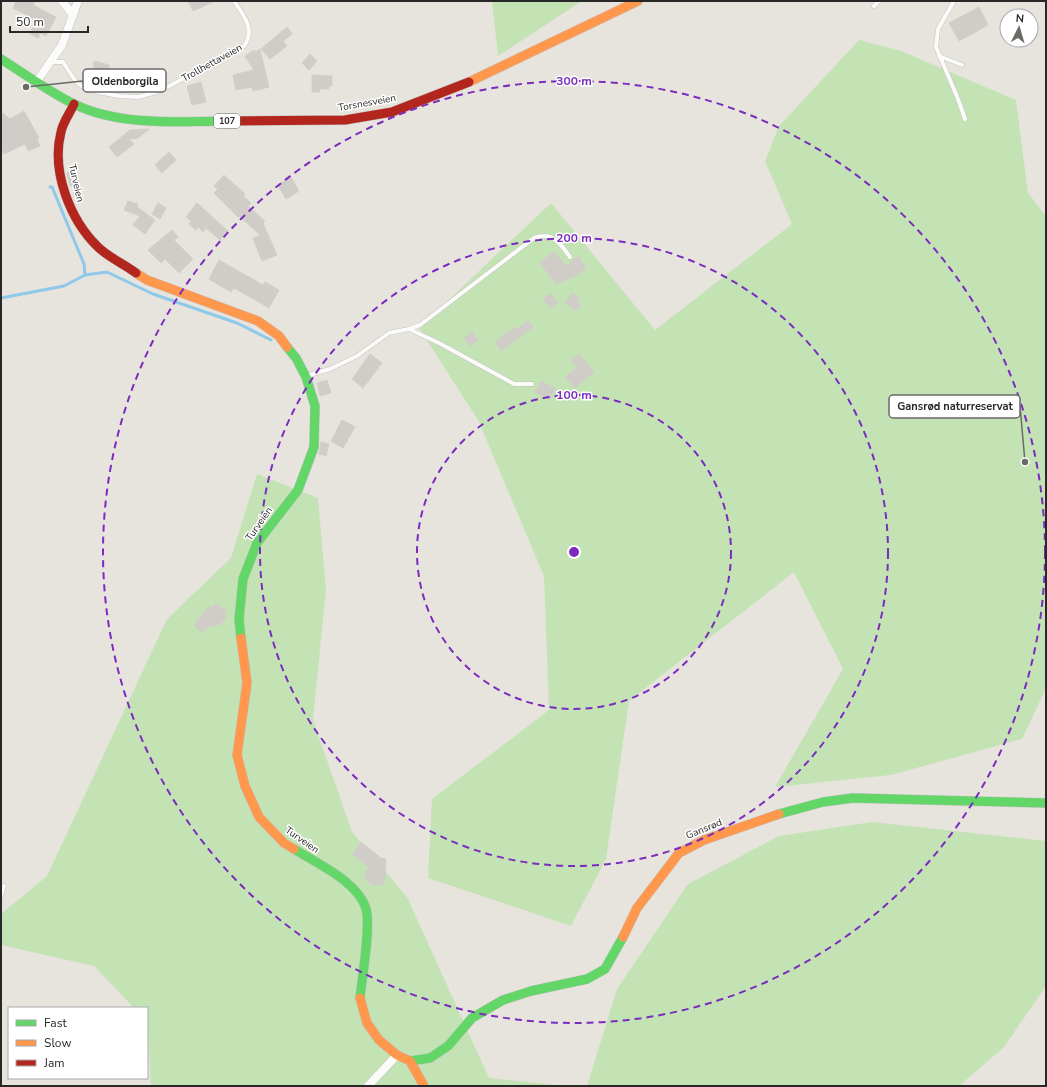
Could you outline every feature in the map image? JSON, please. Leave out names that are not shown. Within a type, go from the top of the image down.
[{"type":"street","points":[[62,1],[73,15]]},
{"type":"street","points":[[37,81],[62,45],[78,1]]},
{"type":"street","name":"Torsnesveien","points":[[1,59],[74,104],[123,118],[155,121],[345,120],[392,112],[474,80],[638,1]]},
{"type":"street","name":"Torsnesveien","points":[[1,50],[37,81]]},
{"type":"street","name":"Turveien","points":[[74,104],[61,131],[59,145],[60,172],[65,194],[72,214],[83,231],[99,248],[147,280],[258,321],[279,336],[296,358],[306,376],[315,406],[314,447],[298,490],[258,543],[243,579],[239,619],[247,683],[237,755],[245,786],[259,817],[284,843],[340,877],[358,894],[366,909],[367,926],[360,1000],[367,1023],[379,1040],[397,1055],[410,1061]]},
{"type":"street","name":"Gansrød","points":[[410,1061],[430,1058],[448,1046],[472,1018],[503,1000],[531,991],[586,979],[605,969],[617,950],[637,908],[662,873],[679,853],[704,840],[792,810],[822,802],[853,798],[1046,803]]},
{"type":"street","points":[[368,1086],[397,1055]]},
{"type":"street","points":[[410,1061],[424,1086]]},
{"type":"lane","name":"Trollhettaveien","points":[[51,62],[63,62],[81,86],[102,94],[130,98],[160,91],[244,46],[249,36],[248,22],[234,1]]},
{"type":"lane","points":[[874,6],[879,1]]},
{"type":"lane","points":[[954,1],[938,29],[936,47],[958,99],[964,118]]},
{"type":"lane","points":[[939,56],[962,66]]},
{"type":"lane","points":[[306,376],[330,369],[357,356],[389,333],[420,325],[534,238],[544,235],[550,236],[563,246],[570,258]]},
{"type":"lane","points":[[409,329],[439,343],[514,384],[532,384]]},
{"type":"lane","points":[[1,896],[4,886]]},
{"type":"green space","points":[[492,1],[582,1],[498,56]]},
{"type":"green space","points":[[859,40],[901,51],[1016,100],[1028,193],[1046,216],[1046,688],[1022,739],[891,775],[775,787],[843,669],[794,572],[629,701],[606,859],[571,926],[428,878],[432,799],[549,710],[544,576],[478,420],[419,328],[551,203],[655,330],[792,224],[765,161],[779,126]]},
{"type":"green space","points":[[257,474],[318,498],[326,590],[313,720],[352,832],[407,897],[489,1078],[565,1086],[151,1086],[148,1007],[133,1007],[94,966],[1,945],[1,914],[47,876],[167,619],[231,558]]},
{"type":"green space","points":[[872,822],[1046,841],[1046,986],[1004,1047],[959,1086],[587,1086],[617,989],[688,884],[779,836]]},
{"type":"building","points":[[16,1],[35,1],[33,5],[56,17],[46,36],[40,33],[38,38],[30,34],[36,20],[13,8]]},
{"type":"building","points":[[188,1],[215,1],[193,11]]},
{"type":"building","points":[[979,7],[988,25],[959,41],[949,23]]},
{"type":"building","points":[[287,27],[292,34],[283,41],[287,46],[270,59],[261,49]]},
{"type":"building","points":[[260,49],[269,87],[253,91],[252,87],[236,90],[233,75],[254,70],[245,56],[254,50],[256,52]]},
{"type":"building","points":[[310,54],[317,61],[309,70],[302,63]]},
{"type":"building","points":[[94,61],[109,65],[107,73],[93,70]]},
{"type":"building","points":[[312,75],[332,76],[332,86],[329,86],[329,89],[320,89],[320,92],[312,92]]},
{"type":"building","points":[[201,82],[206,102],[192,105],[187,86]]},
{"type":"building","points":[[24,111],[39,138],[37,139],[40,146],[28,151],[25,144],[4,154],[1,148],[1,112],[10,119]]},
{"type":"building","points":[[149,129],[138,138],[129,139],[134,144],[117,157],[109,147],[130,130]]},
{"type":"building","points":[[169,152],[176,160],[162,173],[155,165]]},
{"type":"building","points":[[74,170],[79,182],[70,186],[67,173]]},
{"type":"building","points":[[224,175],[245,194],[243,196],[251,203],[248,206],[265,221],[263,223],[277,255],[262,261],[253,238],[260,235],[239,216],[238,217],[214,193],[218,189],[214,186]]},
{"type":"building","points":[[291,177],[299,191],[286,199],[278,185]]},
{"type":"building","points":[[128,201],[138,204],[137,207],[155,220],[145,234],[133,225],[140,216],[124,210]]},
{"type":"building","points":[[158,203],[166,208],[160,219],[152,214]]},
{"type":"building","points":[[197,203],[228,231],[220,240],[206,228],[203,232],[198,227],[196,230],[189,224],[191,221],[186,217]]},
{"type":"building","points":[[172,230],[178,237],[174,240],[193,259],[179,273],[165,259],[161,263],[148,250]]},
{"type":"building","points":[[554,251],[566,266],[578,256],[586,267],[579,274],[556,284],[540,263]]},
{"type":"building","points":[[219,260],[263,285],[265,282],[279,290],[269,308],[234,288],[231,292],[209,279]]},
{"type":"building","points":[[550,293],[558,302],[550,308],[543,299]]},
{"type":"building","points":[[573,293],[580,300],[578,302],[581,305],[575,311],[565,302]]},
{"type":"building","points":[[528,320],[533,327],[502,351],[495,342],[516,327],[517,329]]},
{"type":"building","points":[[472,332],[478,340],[470,346],[464,338]]},
{"type":"building","points":[[370,354],[382,363],[363,388],[352,379]]},
{"type":"building","points":[[579,354],[594,372],[575,388],[565,377],[577,367],[571,360]]},
{"type":"building","points":[[327,380],[331,393],[320,396],[317,383]]},
{"type":"building","points":[[541,381],[555,388],[550,399],[535,392]]},
{"type":"building","points":[[342,420],[355,427],[343,448],[331,441]]},
{"type":"building","points":[[321,442],[329,444],[326,456],[319,454]]},
{"type":"building","points":[[216,603],[226,611],[224,614],[227,616],[219,626],[216,624],[213,628],[210,625],[202,633],[194,625],[209,606],[212,608]]},
{"type":"building","points":[[361,842],[381,858],[386,859],[385,881],[382,885],[372,885],[363,877],[367,873],[365,871],[369,867],[352,854]]},
{"type":"waterway","points":[[50,187],[52,187],[84,264],[85,275]]},
{"type":"waterway","points":[[1,298],[64,286],[85,275],[107,272],[153,294],[237,323],[271,340]]},
{"type":"traffic: fast","points":[[1,59],[55,94],[91,111],[110,116],[150,121],[228,121]]},
{"type":"traffic: fast","points":[[241,638],[239,619],[243,579],[257,543],[298,490],[314,447],[315,406],[306,377],[296,358],[287,347]]},
{"type":"traffic: fast","points":[[779,814],[823,802],[853,798],[1046,803]]},
{"type":"traffic: fast","points":[[294,849],[336,874],[355,890],[362,899],[366,909],[367,928],[366,953],[360,998]]},
{"type":"traffic: fast","points":[[410,1061],[430,1058],[448,1046],[472,1018],[503,1000],[531,991],[587,979],[605,969],[623,937]]},
{"type":"traffic: slow","points":[[469,82],[638,1]]},
{"type":"traffic: slow","points":[[136,273],[147,280],[258,321],[279,336],[287,347]]},
{"type":"traffic: slow","points":[[241,638],[247,683],[237,755],[245,786],[259,817],[284,843],[294,849]]},
{"type":"traffic: slow","points":[[623,937],[637,908],[679,853],[704,840],[779,814]]},
{"type":"traffic: slow","points":[[360,998],[367,1023],[379,1040],[397,1055],[410,1061],[424,1086]]},
{"type":"traffic: jam","points":[[228,121],[345,120],[392,112],[469,82]]},
{"type":"traffic: jam","points":[[74,104],[62,128],[59,147],[59,163],[65,194],[71,209],[88,236],[102,251],[136,273]]},
{"type":"place","name":"Oldenborgila","points":[[26,87]]},
{"type":"place","name":"Gansrød naturreservat","points":[[1025,462]]}]
